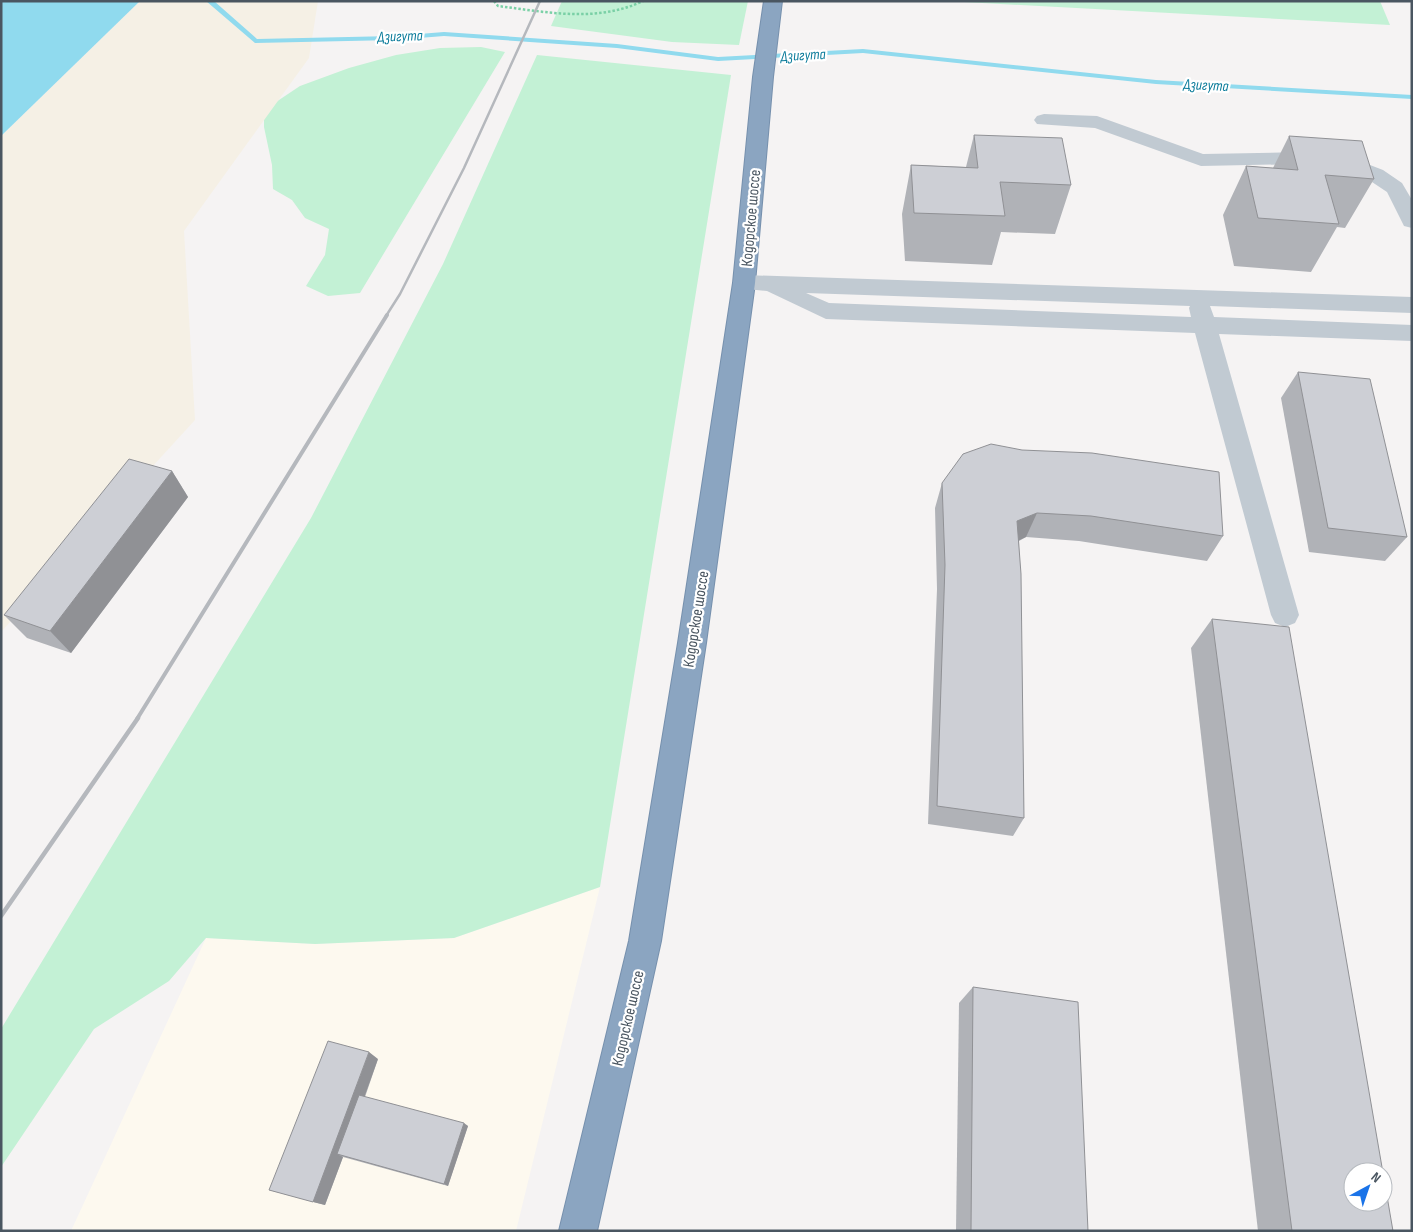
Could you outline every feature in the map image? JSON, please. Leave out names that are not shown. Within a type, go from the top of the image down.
[{"type":"highway","name":"Кодорское шоссе","points":[[578,1231],[644,941],[693,634],[755,283],[763,77],[773,1]]},
{"type":"street","points":[[1044,120],[1097,122],[1201,160],[1304,158],[1350,166],[1376,175],[1395,188],[1412,221]]},
{"type":"street","points":[[755,283],[1412,306]]},
{"type":"street","points":[[755,283],[826,311],[1412,333]]},
{"type":"street","points":[[1197,298],[1285,615]]},
{"type":"path","points":[[494,1],[498,6],[579,13],[609,13],[637,5],[643,1]]},
{"type":"shaded area","points":[[600,887],[516,1231],[71,1231],[206,938],[315,944],[454,938]]},
{"type":"green space","points":[[562,1],[748,1],[739,45],[672,42],[551,26]]},
{"type":"green space","points":[[946,1],[1380,1],[1390,25]]},
{"type":"green space","points":[[481,47],[505,52],[360,293],[328,296],[306,286],[325,255],[329,229],[305,218],[292,200],[273,189],[272,165],[264,127],[264,110],[300,86],[349,68],[396,55],[440,48]]},
{"type":"green space","points":[[537,55],[731,75],[600,887],[454,938],[315,944],[206,938],[169,981],[94,1029],[1,1167],[1,1029],[311,518],[443,264]]},
{"type":"sand","points":[[140,1],[318,1],[309,58],[184,231],[195,420],[1,632],[1,136]]},
{"type":"water","points":[[1,1],[140,1],[1,136]]},
{"type":"building","points":[[974,135],[1062,138],[1071,185],[1000,182],[1005,216],[914,213],[911,165],[978,168]]},
{"type":"building","points":[[1289,136],[1362,141],[1374,179],[1325,175],[1339,224],[1258,218],[1246,166],[1298,170]]},
{"type":"building","points":[[1298,372],[1370,379],[1407,537],[1328,528]]},
{"type":"building","points":[[991,444],[1022,450],[1092,453],[1219,472],[1223,536],[1091,516],[1037,513],[1017,521],[1021,574],[1024,818],[937,806],[945,565],[942,483],[963,454]]},
{"type":"building","points":[[129,459],[172,471],[50,631],[4,615]]},
{"type":"building","points":[[1212,619],[1289,627],[1381,1162],[1343,1162],[1343,1212],[1390,1212],[1393,1231],[1292,1231]]},
{"type":"building","points":[[973,987],[1078,1002],[1088,1231],[971,1231]]},
{"type":"building","points":[[328,1041],[369,1052],[313,1202],[269,1190]]},
{"type":"building","points":[[359,1095],[464,1123],[444,1184],[337,1154]]},
{"type":"waterway","name":"Дзигута","points":[[209,1],[255,41],[394,38],[444,34],[617,46],[718,59],[863,51],[1156,82],[1412,97]]},
{"type":"railway","points":[[386,316],[400,294],[464,168],[540,1]]},
{"type":"railway","points":[[137,719],[387,315]]},
{"type":"railway","points":[[1,916],[138,718]]}]
